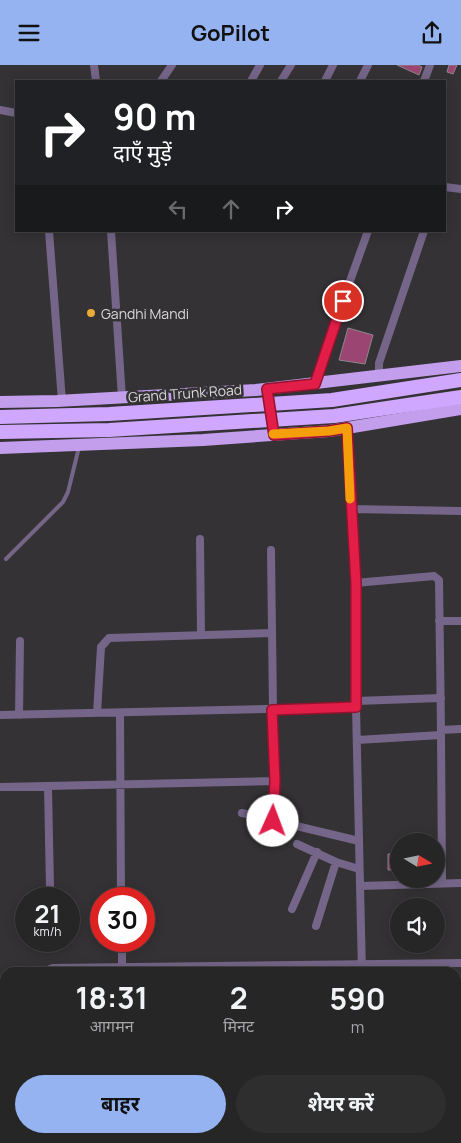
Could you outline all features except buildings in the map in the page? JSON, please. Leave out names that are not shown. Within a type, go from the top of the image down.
[{"type":"highway","points":[[0,402],[62,401],[267,389],[461,366]]},
{"type":"highway","name":"Grand Trunk Road","points":[[0,417],[110,414],[332,400],[461,380]]},
{"type":"highway","points":[[267,389],[274,435]]},
{"type":"highway","points":[[0,432],[109,430],[334,415],[461,397]]},
{"type":"highway","points":[[0,448],[203,440],[329,431],[461,409]]},
{"type":"street","points":[[94,65],[96,80]]},
{"type":"street","points":[[162,80],[172,65]]},
{"type":"street","points":[[252,80],[260,65]]},
{"type":"street","points":[[282,80],[291,65]]},
{"type":"street","points":[[326,80],[333,65]]},
{"type":"street","points":[[360,80],[368,65]]},
{"type":"street","points":[[424,80],[430,65]]},
{"type":"street","points":[[0,111],[15,113]]},
{"type":"street","points":[[446,187],[461,189]]},
{"type":"street","points":[[49,232],[62,401]]},
{"type":"street","points":[[110,232],[122,398]]},
{"type":"street","points":[[315,384],[368,232]]},
{"type":"street","points":[[379,377],[379,363],[424,232]]},
{"type":"street","points":[[347,428],[356,583],[356,704],[362,967]]},
{"type":"street","points":[[351,509],[461,511]]},
{"type":"street","points":[[200,539],[200,635]]},
{"type":"street","points":[[271,549],[272,710],[275,781],[273,821]]},
{"type":"street","points":[[356,583],[434,576],[440,584],[442,833]]},
{"type":"street","points":[[439,621],[461,621]]},
{"type":"street","points":[[97,713],[101,647],[110,638],[272,633]]},
{"type":"street","points":[[19,715],[20,641]]},
{"type":"street","points":[[0,715],[272,710],[441,698]]},
{"type":"street","points":[[120,713],[121,887]]},
{"type":"street","points":[[357,740],[461,729]]},
{"type":"street","points":[[0,787],[275,781]]},
{"type":"street","points":[[48,787],[50,887]]},
{"type":"street","points":[[242,813],[359,841]]},
{"type":"street","points":[[297,844],[336,862],[360,869]]},
{"type":"street","points":[[292,909],[317,852]]},
{"type":"street","points":[[316,926],[336,862]]},
{"type":"street","points":[[445,883],[461,883]]},
{"type":"street","points":[[360,886],[390,885]]},
{"type":"street","points":[[122,952],[122,967]]},
{"type":"street","points":[[243,967],[362,963],[458,963]]},
{"type":"lane","points":[[6,559],[63,503],[68,492],[80,445]]},
{"type":"slow traffic","points":[[273,434],[329,431],[347,428],[350,499]]},
{"type":"place","name":"Gandhi Mandi","points":[[91,313]]},
{"type":"route","points":[[273,821],[275,781],[272,710],[356,707],[356,583],[347,428],[274,435],[267,389],[315,384],[343,301]]}]
